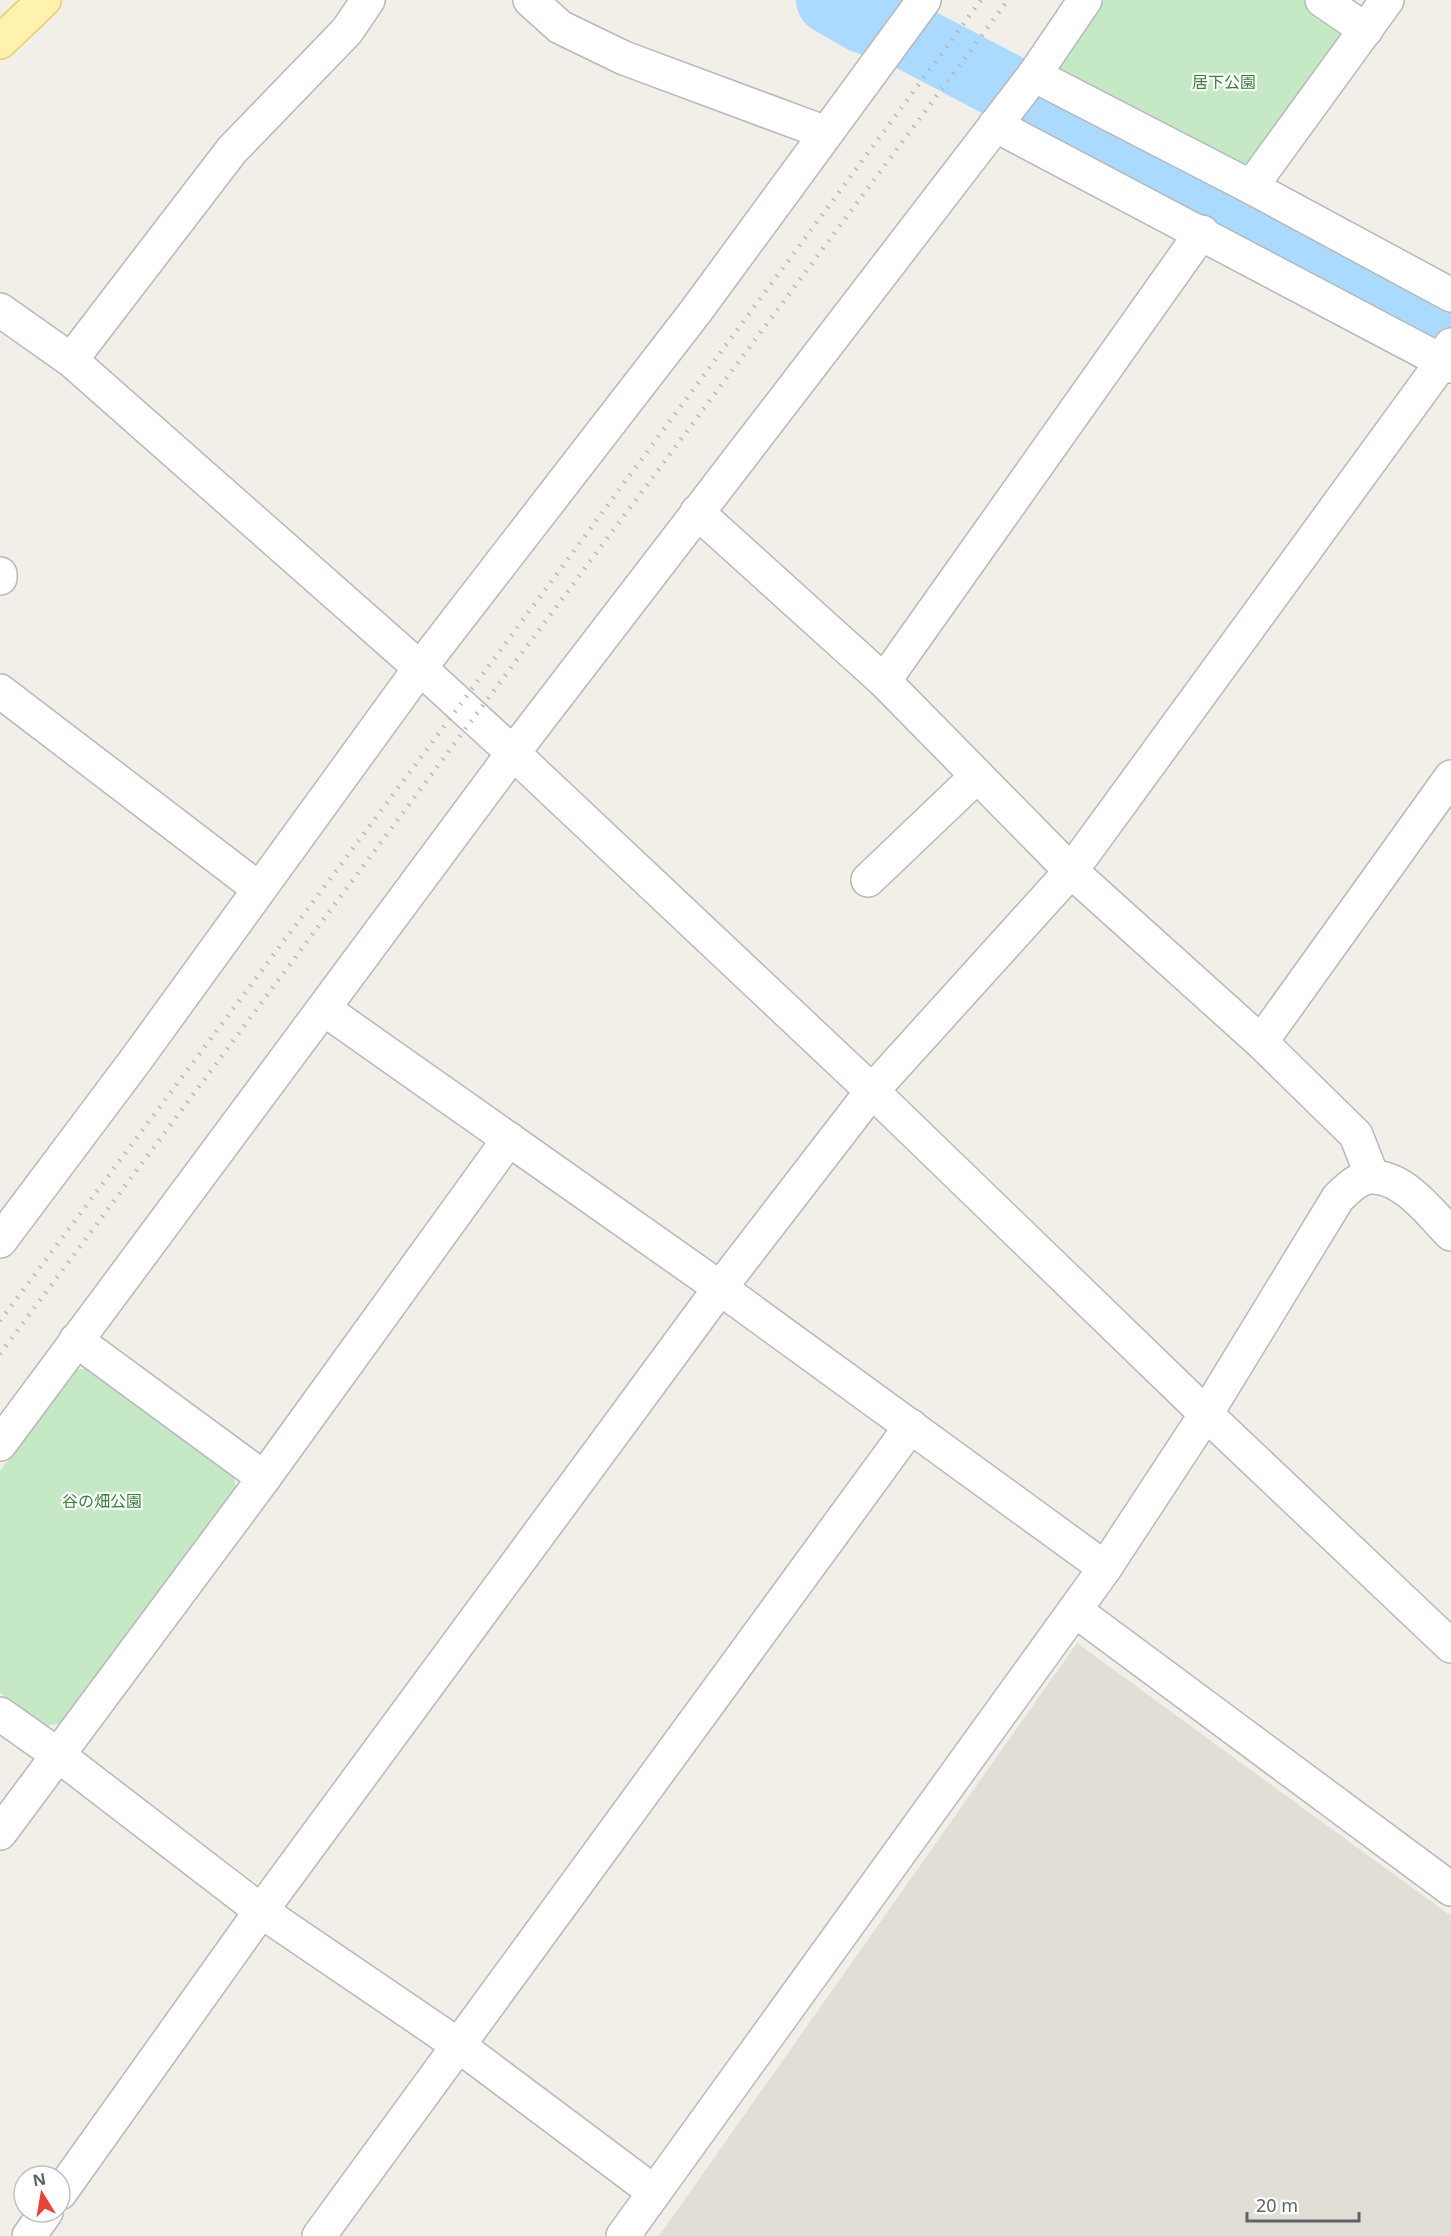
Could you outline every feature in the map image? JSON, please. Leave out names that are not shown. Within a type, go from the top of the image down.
[{"type":"main road","points":[[0,42],[44,0]]},
{"type":"street","points":[[71,360],[232,150],[347,31],[368,0]]},
{"type":"street","points":[[530,0],[560,27],[624,58],[826,133]]},
{"type":"street","points":[[0,1241],[128,1070],[420,668],[696,311],[924,0]]},
{"type":"street","points":[[0,1444],[513,753],[1034,75],[1085,0]]},
{"type":"street","points":[[1322,0],[1366,30]]},
{"type":"street","points":[[1251,188],[1387,0]]},
{"type":"street","points":[[1034,75],[1451,296]]},
{"type":"street","points":[[72,2176],[261,1911],[720,1288],[872,1091],[1071,871],[1448,358],[995,125]]},
{"type":"street","points":[[884,681],[1202,232]]},
{"type":"street","points":[[0,309],[71,360],[513,753],[872,1091],[1206,1414],[1451,1646]]},
{"type":"street","points":[[697,512],[884,681],[1071,871],[1260,1042],[1356,1135],[1372,1176]]},
{"type":"street","points":[[0,691],[259,888]]},
{"type":"street","points":[[868,880],[977,776]]},
{"type":"street","points":[[1260,1042],[1451,777]]},
{"type":"street","points":[[324,1009],[720,1288],[1105,1568]]},
{"type":"street","points":[[0,1833],[264,1478],[509,1140]]},
{"type":"street","points":[[623,2236],[1076,1611],[1206,1414],[1338,1198],[1352,1185],[1372,1176],[1394,1182],[1414,1197],[1451,1234]]},
{"type":"street","points":[[76,1340],[264,1478]]},
{"type":"street","points":[[319,2236],[911,1426]]},
{"type":"street","points":[[1076,1611],[1451,1889]]},
{"type":"street","points":[[0,1714],[58,1755],[261,1911],[458,2045],[654,2192]]},
{"type":"shaded area","points":[[1077,1643],[1451,1916],[1451,2236],[659,2236]]},
{"type":"green space","name":"居下公園","points":[[1085,0],[1322,0],[1366,30],[1251,187],[1034,75]]},
{"type":"green space","name":"谷の畑公園","points":[[90,1368],[233,1472],[236,1488],[63,1723],[47,1726],[0,1693],[0,1471],[75,1370]]},
{"type":"water","points":[[806,0],[855,0],[864,6],[878,9],[862,34]]},
{"type":"waterway","points":[[830,0],[863,19],[901,32],[1451,321]]},
{"type":"railway","points":[[0,1321],[460,705],[981,0]]},
{"type":"railway","points":[[0,1354],[1008,0]]}]
